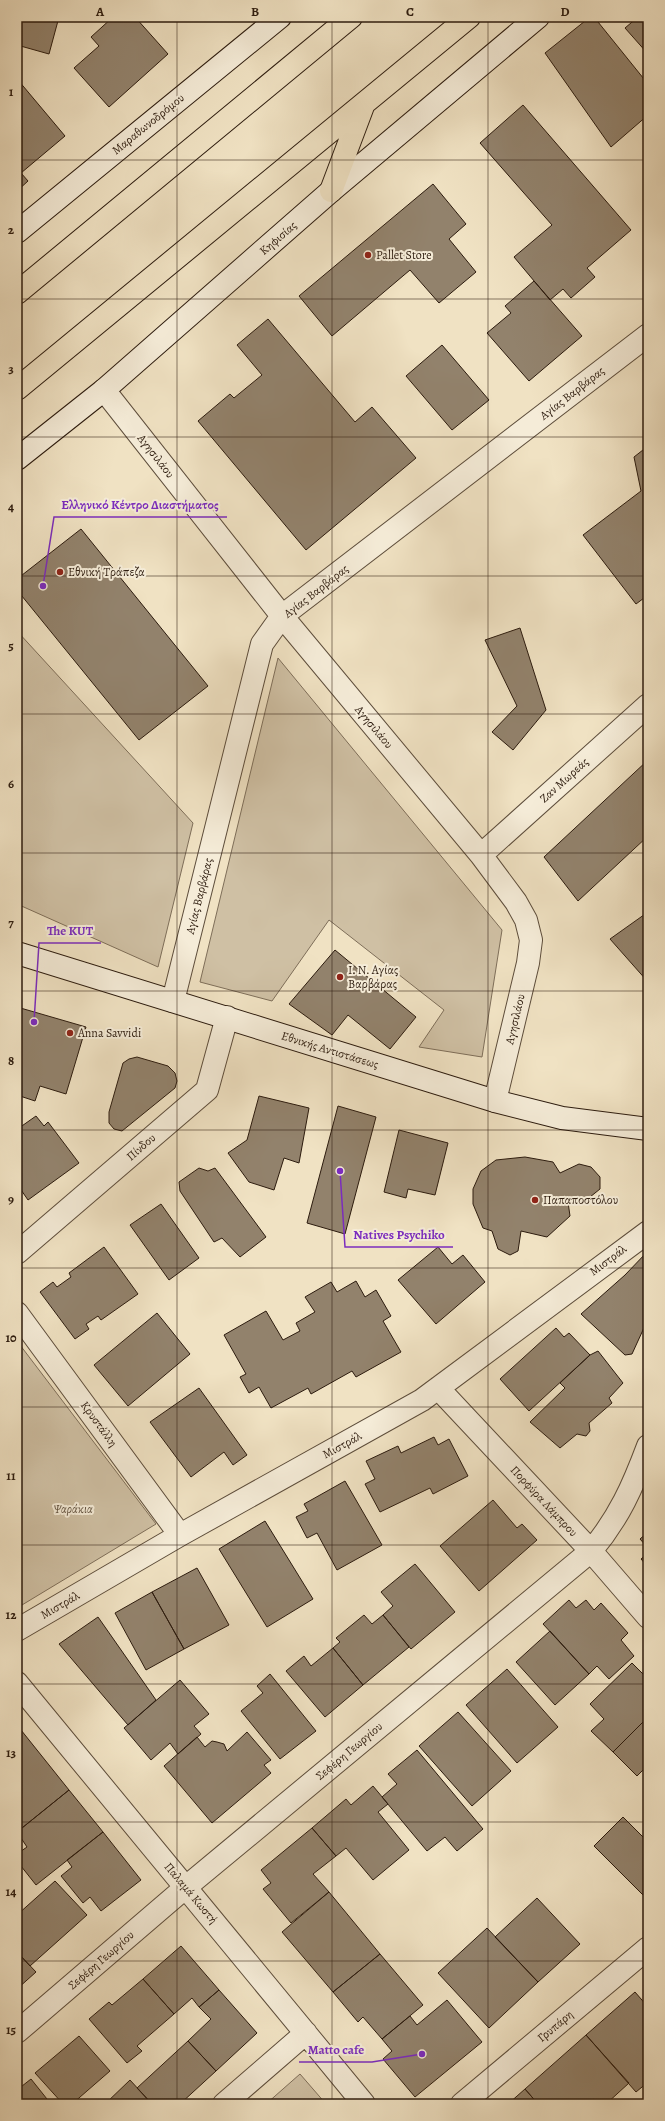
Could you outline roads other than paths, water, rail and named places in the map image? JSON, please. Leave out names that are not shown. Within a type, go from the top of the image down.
[{"type":"main road","points":[[17,293],[351,17]]},
{"type":"main road","points":[[17,389],[469,17]]},
{"type":"main road","points":[[331,191],[364,104]]},
{"type":"street","name":"Μαραθωνοδρόμου","points":[[17,232],[280,17]]},
{"type":"street","name":"Κηφισίας","points":[[17,459],[104,390],[331,191],[538,17]]},
{"type":"street","name":"Αγίας Βαρβάρας","points":[[173,1001],[262,644],[282,616],[648,334]]},
{"type":"street","name":"Αγησιλάου","points":[[104,390],[282,616],[481,855],[516,902],[526,920],[531,940],[528,963],[496,1101]]},
{"type":"street","name":"Ζαν Μωρεάς","points":[[481,855],[648,705]]},
{"type":"street","name":"Εθνικής Αντιστάσεως","points":[[17,952],[496,1101],[562,1118],[648,1129]]},
{"type":"street","name":"Πίνδου","points":[[17,1253],[207,1090],[227,1017]]},
{"type":"street","name":"Μιστράλ","points":[[17,1630],[180,1535],[422,1400],[648,1232]]},
{"type":"street","name":"Κρυστάλλη","points":[[17,1313],[180,1535]]},
{"type":"street","name":"Πορφύρα Λάμπρου","points":[[438,1388],[591,1551],[648,1617]]},
{"type":"street","name":"Σεφέρη Γεωργίου","points":[[17,2032],[186,1887],[591,1551],[613,1523],[625,1502],[648,1446]]},
{"type":"street","name":"Παλαμά Κωστή","points":[[17,1683],[364,2104]]},
{"type":"street","name":"Γρυπάρη","points":[[462,2104],[648,1948]]},
{"type":"street","points":[[224,2104],[306,2033]]},
{"type":"place","name":"Pallet Store","points":[[368,255]]},
{"type":"place","name":"Εθνική Τράπεζα","points":[[60,572]]},
{"type":"place","name":"Ελληνικό Κέντρο Διαστήματος","points":[[43,586]]},
{"type":"place","name":"Ι. Ν. Αγίας Βαρβάρας","points":[[340,977]]},
{"type":"place","name":"The KUT","points":[[34,1022]]},
{"type":"place","name":"Anna Savvidi","points":[[70,1033]]},
{"type":"place","name":"Natives Psychiko","points":[[340,1171]]},
{"type":"place","name":"Παπαποστόλου","points":[[535,1200]]},
{"type":"place","name":"Matto cafe","points":[[422,2054]]},
{"type":"park label","name":"Ψαράκια","points":[[73,1509]]}]
